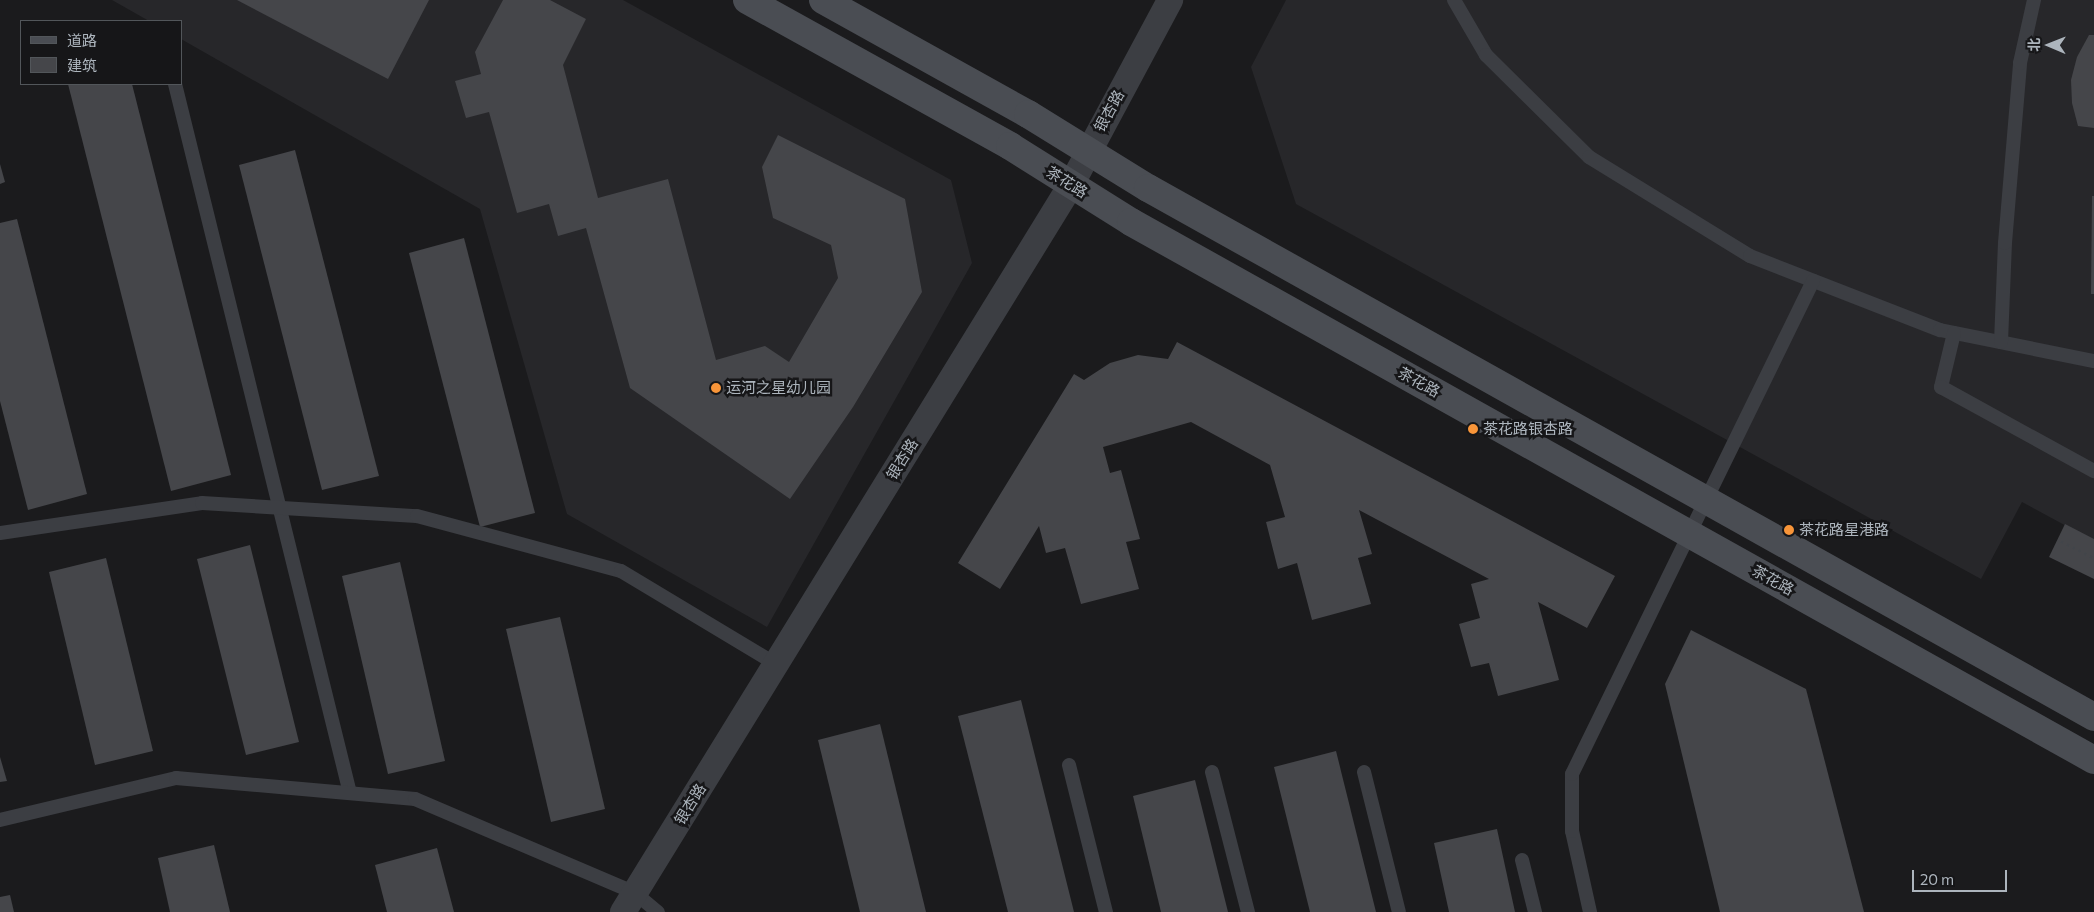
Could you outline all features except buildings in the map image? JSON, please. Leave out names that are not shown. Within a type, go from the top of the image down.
[{"type":"main road","name":"茶花路","points":[[747,0],[1010,146],[1132,222],[2094,760]]},
{"type":"main road","points":[[823,0],[1088,150],[1148,188],[2094,717]]},
{"type":"street","name":"银杏路","points":[[629,902],[1071,184],[1170,0]]},
{"type":"lane","points":[[1454,0],[1486,55],[1589,156],[1750,256],[1954,333],[2094,361]]},
{"type":"lane","points":[[2001,342],[2005,243],[2020,63],[2034,0]]},
{"type":"lane","points":[[176,85],[350,793]]},
{"type":"lane","points":[[1590,912],[1572,831],[1572,774],[1813,281]]},
{"type":"lane","points":[[1954,333],[1941,387],[2094,471]]},
{"type":"lane","points":[[0,533],[202,503],[417,516],[621,571],[776,664]]},
{"type":"lane","points":[[1069,765],[1106,912]]},
{"type":"lane","points":[[1212,772],[1248,912]]},
{"type":"lane","points":[[1364,772],[1399,912]]},
{"type":"lane","points":[[0,820],[176,778],[415,799],[629,902],[658,912]]},
{"type":"lane","points":[[1522,860],[1535,912]]},
{"type":"path","points":[[2061,541],[2094,558]]},
{"type":"shaded area","name":"运河之星幼儿园","points":[[112,0],[623,0],[951,180],[972,263],[767,627],[567,514],[480,209],[182,40],[182,20],[147,20]]},
{"type":"shaded area","points":[[1286,0],[2094,0],[2094,541],[2022,502],[1981,579],[1296,204],[1251,67]]},
{"type":"place","name":"运河之星幼儿园","points":[[716,388]]},
{"type":"place","name":"茶花路银杏路","points":[[1473,429]]},
{"type":"place","name":"茶花路星港路","points":[[1789,530]]}]
